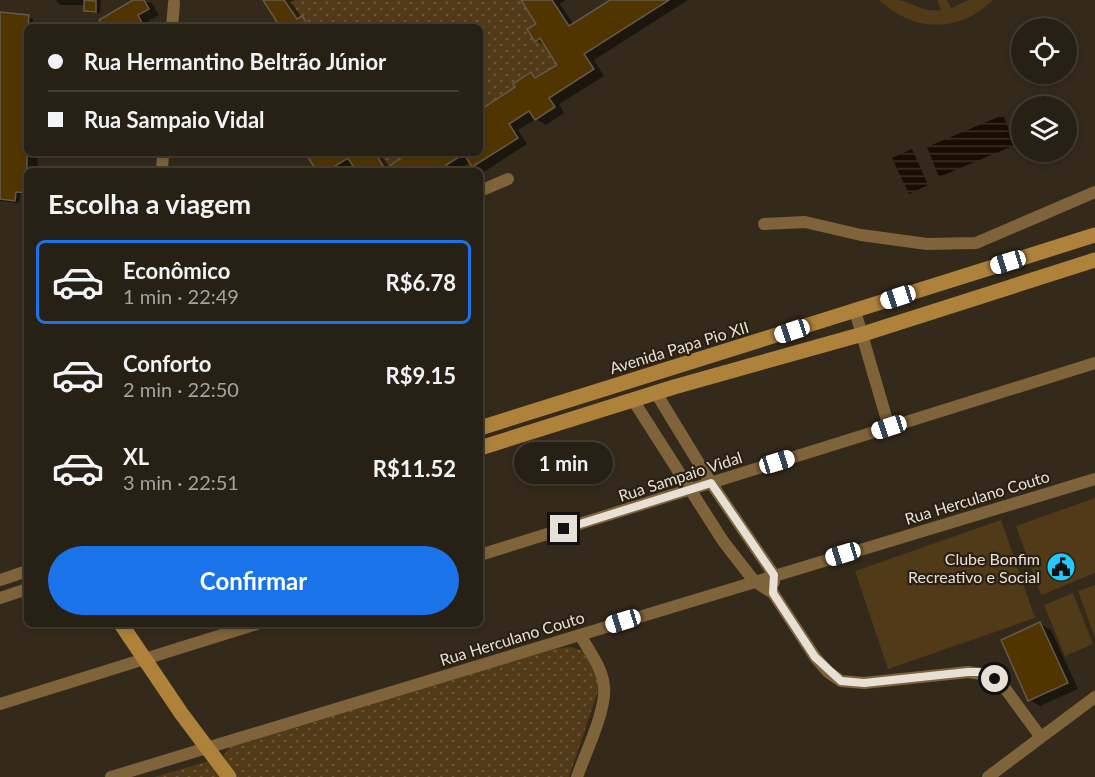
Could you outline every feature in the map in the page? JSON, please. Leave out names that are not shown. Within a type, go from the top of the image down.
[{"type":"street","points":[[172,24],[176,1]]},
{"type":"street","points":[[483,190],[508,179]]},
{"type":"street","points":[[764,224],[804,222],[861,236],[916,243],[975,243],[1095,192]]},
{"type":"street","name":"Avenida Papa Pio XII","points":[[483,427],[1095,235]]},
{"type":"street","points":[[483,446],[656,393],[863,334],[1095,260]]},
{"type":"street","points":[[855,310],[889,427]]},
{"type":"street","name":"Rua Sampaio Vidal","points":[[483,554],[1095,363]]},
{"type":"street","points":[[656,393],[711,483],[774,575],[773,593]]},
{"type":"street","points":[[633,400],[723,541],[754,581],[773,593],[815,657],[841,681],[864,683],[979,672],[989,675],[1004,687],[1040,736]]},
{"type":"street","name":"Rua Herculano Couto","points":[[111,777],[1095,479]]},
{"type":"street","points":[[0,580],[24,572]]},
{"type":"street","points":[[0,598],[24,590]]},
{"type":"street","points":[[123,627],[143,659],[229,777]]},
{"type":"street","points":[[0,704],[247,627]]},
{"type":"street","points":[[578,777],[598,715],[604,687],[596,662],[580,635]]},
{"type":"street","points":[[988,777],[1095,697]]},
{"type":"shaded area","points":[[284,0],[521,0],[536,24],[528,29],[535,41],[540,38],[557,65],[535,78],[531,72],[513,84],[515,87],[483,108],[483,24],[308,24],[302,16],[297,19]]},
{"type":"shaded area","points":[[879,0],[899,0],[935,11],[941,10],[937,0],[947,0],[951,8],[969,0],[993,0],[966,19],[936,25],[906,18],[892,11]]},
{"type":"shaded area","points":[[1003,115],[1011,135],[1011,147],[939,177],[927,147]]},
{"type":"shaded area","points":[[912,149],[928,185],[909,194],[892,158]]},
{"type":"shaded area","points":[[377,156],[404,156],[386,168]]},
{"type":"shaded area","points":[[1095,498],[1095,573],[1041,595],[1016,526]]},
{"type":"shaded area","points":[[1001,520],[1035,618],[888,669],[855,571]]},
{"type":"shaded area","points":[[1095,585],[1095,638],[1078,591]]},
{"type":"shaded area","points":[[1073,593],[1093,644],[1065,656],[1044,605]]},
{"type":"shaded area","points":[[571,647],[583,651],[601,682],[569,777],[238,777],[227,765],[224,755],[230,747],[554,649]]},
{"type":"shaded area","points":[[209,761],[220,777],[154,777]]},
{"type":"building","points":[[84,0],[96,1],[96,12],[84,11]]},
{"type":"building","points":[[133,0],[144,0],[149,9],[138,15],[142,24],[101,24],[99,20]]},
{"type":"building","points":[[263,0],[284,0],[297,19],[302,16],[308,24],[278,24]]},
{"type":"building","points":[[521,0],[552,0],[569,26],[610,0],[669,0],[584,54],[594,69],[549,98],[555,107],[535,120],[529,111],[509,124],[518,138],[472,167],[465,156],[483,156],[483,108],[515,87],[513,84],[531,72],[535,78],[557,65],[540,38],[535,42],[527,29],[536,24]]},
{"type":"building","points":[[0,12],[29,15],[28,24],[24,24],[24,156],[27,156],[27,168],[24,168],[24,193],[16,192],[15,201],[0,199]]},
{"type":"building","points":[[307,156],[377,156],[384,168],[354,168],[348,158],[332,168],[315,168]]},
{"type":"building","points":[[404,156],[461,156],[446,165],[448,168],[386,168]]},
{"type":"building","points":[[1040,622],[1068,683],[1028,701],[1001,640]]},
{"type":"place","name":"Clube Bonfim Recreativo e Social","points":[[1061,567]]},
{"type":"route","points":[[564,529],[711,483],[774,575],[773,593],[815,657],[828,672],[841,681],[864,683],[968,672],[979,672],[995,679]]}]
